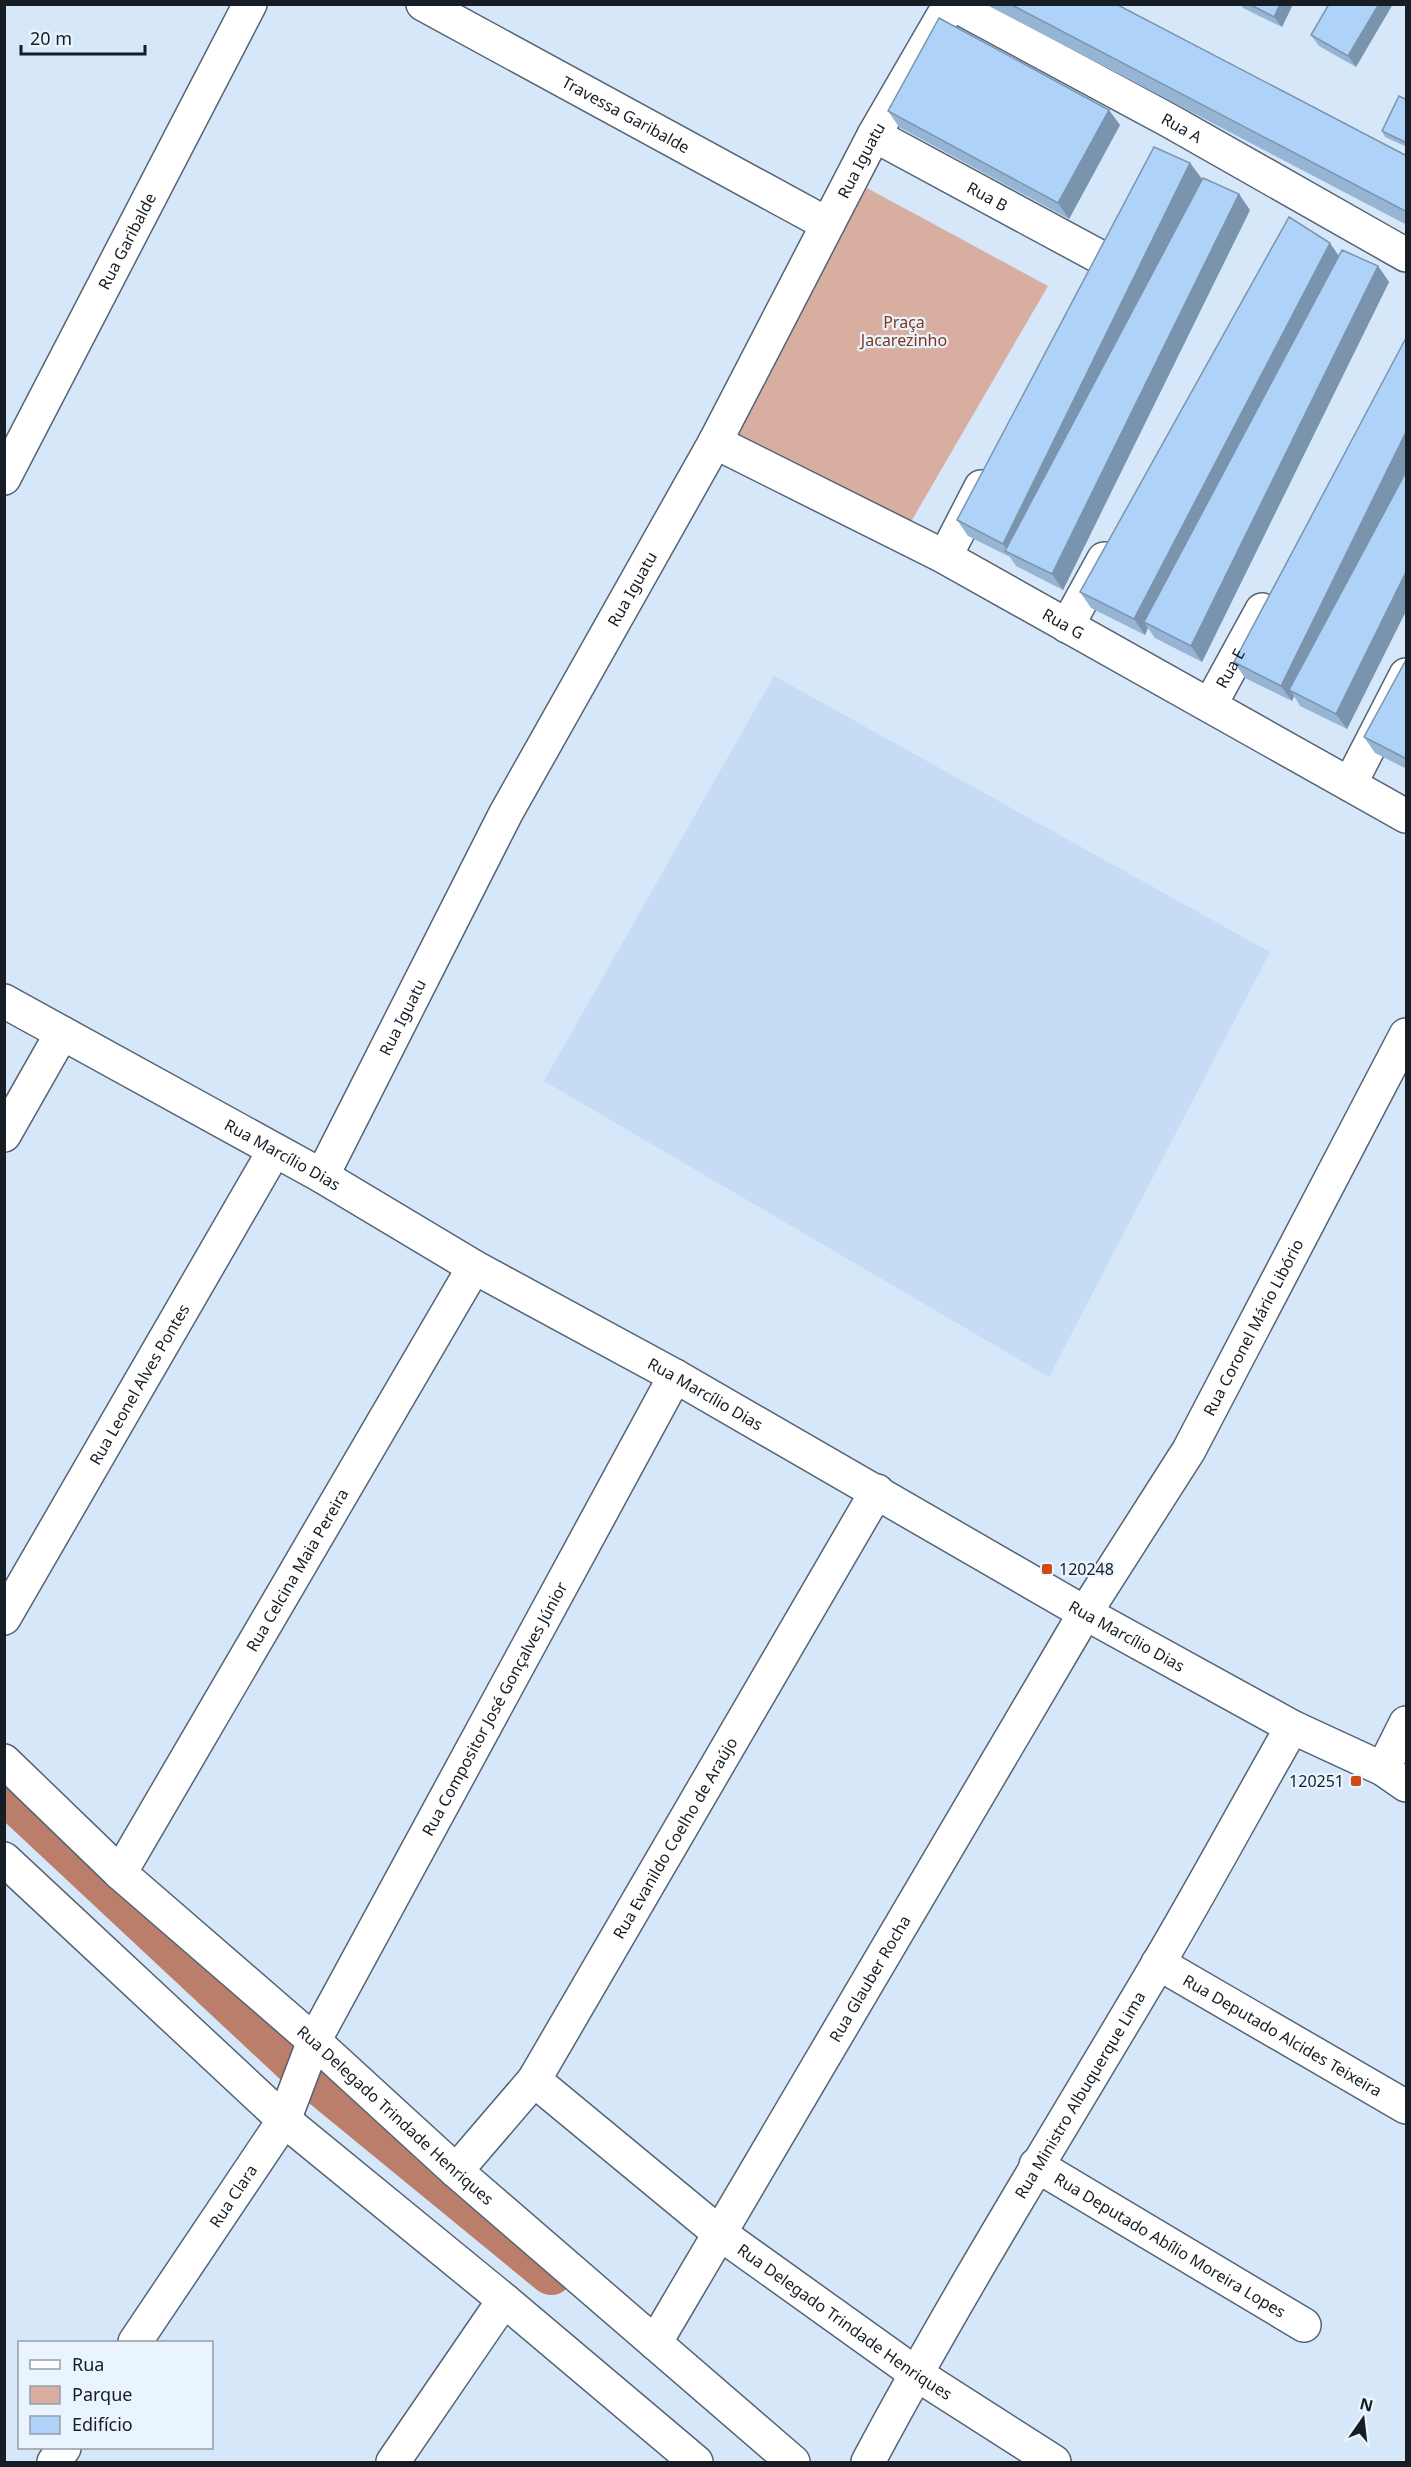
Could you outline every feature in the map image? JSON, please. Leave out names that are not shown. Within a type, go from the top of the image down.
[{"type":"street","name":"Rua Garibalde","points":[[4,478],[250,4]]},
{"type":"street","name":"Travessa Garibalde","points":[[423,4],[827,224]]},
{"type":"street","name":"Rua Iguatu","points":[[322,1176],[506,813],[715,442],[874,135],[951,4]]},
{"type":"street","name":"Rua A","points":[[951,4],[1163,133],[1302,196],[1407,255]]},
{"type":"street","name":"Rua B","points":[[874,135],[1100,257]]},
{"type":"street","points":[[1285,227],[1302,196]]},
{"type":"street","points":[[1084,288],[1115,227]]},
{"type":"street","name":"Rua G","points":[[715,442],[945,557],[1407,816]]},
{"type":"street","points":[[945,557],[993,464]]},
{"type":"street","points":[[1068,626],[1119,531]]},
{"type":"street","name":"Rua E","points":[[1210,705],[1279,579]]},
{"type":"street","points":[[1350,784],[1407,675]]},
{"type":"street","name":"Rua Marcílio Dias","points":[[4,1001],[322,1176],[474,1267],[675,1376],[1085,1613],[1292,1727],[1395,1777]]},
{"type":"street","points":[[4,1135],[62,1034]]},
{"type":"street","name":"Rua Coronel Mário Libório","points":[[1085,1613],[1189,1450],[1407,1035]]},
{"type":"street","name":"Rua Leonel Alves Pontes","points":[[4,1618],[274,1151]]},
{"type":"street","name":"Rua Celcina Maia Pereira","points":[[120,1873],[474,1267]]},
{"type":"street","name":"Rua Compositor José Gonçalves Júnior","points":[[311,2051],[675,1376]]},
{"type":"street","name":"Rua Evanildo Coelho de Araújo","points":[[456,2171],[534,2080],[877,1491]]},
{"type":"street","name":"Rua Glauber Rocha","points":[[655,2343],[718,2232],[1085,1613]]},
{"type":"street","points":[[1395,1777],[1407,1723]]},
{"type":"street","name":"Rua Ministro Albuquerque Lima","points":[[868,2463],[915,2373],[1036,2164],[1158,1963],[1292,1727]]},
{"type":"street","name":"Rua Delegado Trindade Henriques","points":[[4,1761],[311,2051],[456,2171],[793,2463]]},
{"type":"street","points":[[4,1859],[289,2107],[504,2300],[696,2463]]},
{"type":"street","name":"Rua Deputado Alcides Teixeira","points":[[1158,1963],[1407,2107]]},
{"type":"street","name":"Rua Clara","points":[[136,2341],[289,2107],[311,2051]]},
{"type":"street","name":"Rua Delegado Trindade Henriques","points":[[534,2080],[718,2232],[915,2373],[1054,2463]]},
{"type":"street","name":"Rua Deputado Abílio Moreira Lopes","points":[[1036,2164],[1304,2325]]},
{"type":"street","points":[[393,2463],[504,2300]]},
{"type":"street","points":[[54,2463],[63,2449]]},
{"type":"shaded area","points":[[774,676],[1270,952],[1049,1377],[544,1081]]},
{"type":"green space","name":"Praça Jacarezinho","points":[[867,188],[1048,286],[905,532],[729,436]]},
{"type":"building","points":[[1010,4],[1116,4],[1407,156],[1407,212]]},
{"type":"building","points":[[1249,4],[1280,4],[1274,17]]},
{"type":"building","points":[[1329,4],[1379,4],[1348,56],[1311,35]]},
{"type":"building","points":[[939,18],[1109,110],[1058,203],[888,111]]},
{"type":"building","points":[[1399,96],[1407,100],[1407,143],[1382,131]]},
{"type":"building","points":[[1154,147],[1190,163],[1003,544],[957,520]]},
{"type":"building","points":[[1203,178],[1239,194],[1052,574],[1005,551]]},
{"type":"building","points":[[1289,217],[1330,243],[1134,619],[1080,592]]},
{"type":"building","points":[[1342,250],[1378,266],[1191,646],[1144,622]]},
{"type":"building","points":[[1407,336],[1407,430],[1281,686],[1234,662]]},
{"type":"building","points":[[1407,470],[1407,570],[1336,714],[1289,690]]},
{"type":"building","points":[[1407,658],[1407,759],[1364,737]]},
{"type":"waterway","points":[[4,1791],[296,2064],[551,2273]]},
{"type":"place","name":"120248","points":[[1047,1569]]},
{"type":"place","name":"120251","points":[[1356,1781]]}]
